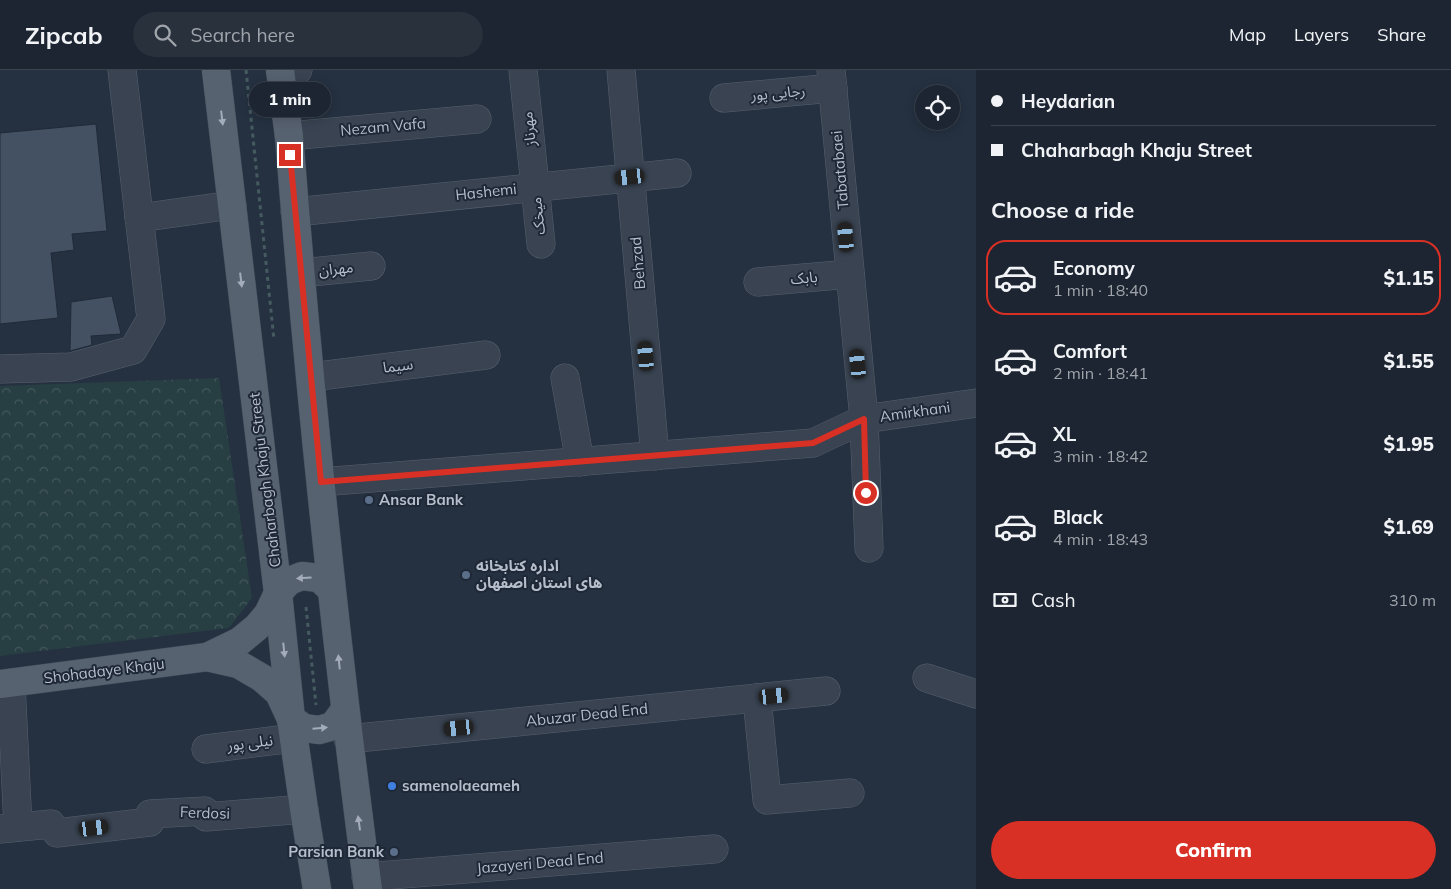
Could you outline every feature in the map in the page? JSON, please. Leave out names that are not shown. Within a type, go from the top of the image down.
[{"type":"main road","name":"Chaharbagh Khaju Street","points":[[216,70],[278,593],[301,729],[304,809],[318,889]]},
{"type":"main road","points":[[286,71],[295,212],[331,589],[344,711],[367,883]]},
{"type":"main road","points":[[207,657],[240,641],[257,627],[268,614],[278,593],[289,581],[302,576],[319,578],[331,589]]},
{"type":"main road","points":[[207,657],[238,664],[262,678],[279,693],[301,729],[333,726],[344,711]]},
{"type":"main road","name":"Shohadaye Khaju","points":[[5,684],[207,657]]},
{"type":"street","points":[[0,368],[71,367],[133,350],[151,319],[122,70]]},
{"type":"street","name":"مهرناز","points":[[524,70],[535,187]]},
{"type":"street","name":"Behzad","points":[[621,70],[655,456]]},
{"type":"street","name":"رجایی پور","points":[[724,98],[832,79]]},
{"type":"street","name":"Tabatabaei","points":[[832,79],[864,419],[869,548]]},
{"type":"street","name":"Nezam Vafa","points":[[289,136],[477,119]]},
{"type":"street","name":"Hashemi","points":[[295,212],[677,173]]},
{"type":"street","name":"میخک","points":[[535,187],[541,244]]},
{"type":"street","points":[[139,218],[232,205]]},
{"type":"street","name":"مهران","points":[[301,273],[371,266]]},
{"type":"street","name":"بابک","points":[[758,282],[850,274]]},
{"type":"street","name":"سیما","points":[[311,377],[486,355]]},
{"type":"street","points":[[565,378],[580,462]]},
{"type":"street","name":"Amirkhani","points":[[321,482],[813,443],[864,419],[976,403]]},
{"type":"street","points":[[927,678],[976,694]]},
{"type":"street","points":[[5,684],[9,828]]},
{"type":"street","name":"Abuzar Dead End","points":[[348,739],[826,691]]},
{"type":"street","points":[[757,698],[767,800],[850,793]]},
{"type":"street","name":"نیلی پور","points":[[206,749],[301,729]]},
{"type":"street","name":"Ferdosi","points":[[9,828],[51,824],[57,833],[150,822],[150,814],[205,811],[206,817],[304,809]]},
{"type":"street","name":"Jazayeri Dead End","points":[[367,883],[714,849]]},
{"type":"path","points":[[246,70],[274,340]]},
{"type":"path","points":[[301,729],[302,576]]},
{"type":"green space","points":[[219,378],[252,598],[229,628],[0,656],[0,386]]},
{"type":"building","points":[[96,124],[107,231],[72,234],[74,250],[51,253],[58,318],[0,324],[0,133]]},
{"type":"building","points":[[112,296],[121,334],[91,336],[92,345],[70,351],[71,302]]},
{"type":"place","name":"Ansar Bank","points":[[369,500]]},
{"type":"place","name":"اداره کتابخانه های استان اصفهان","points":[[466,575]]},
{"type":"place","name":"samenolaeameh","points":[[392,786]]},
{"type":"place","name":"Parsian Bank","points":[[394,852]]},
{"type":"route","points":[[290,155],[321,482],[813,443],[864,419],[866,493]]}]
